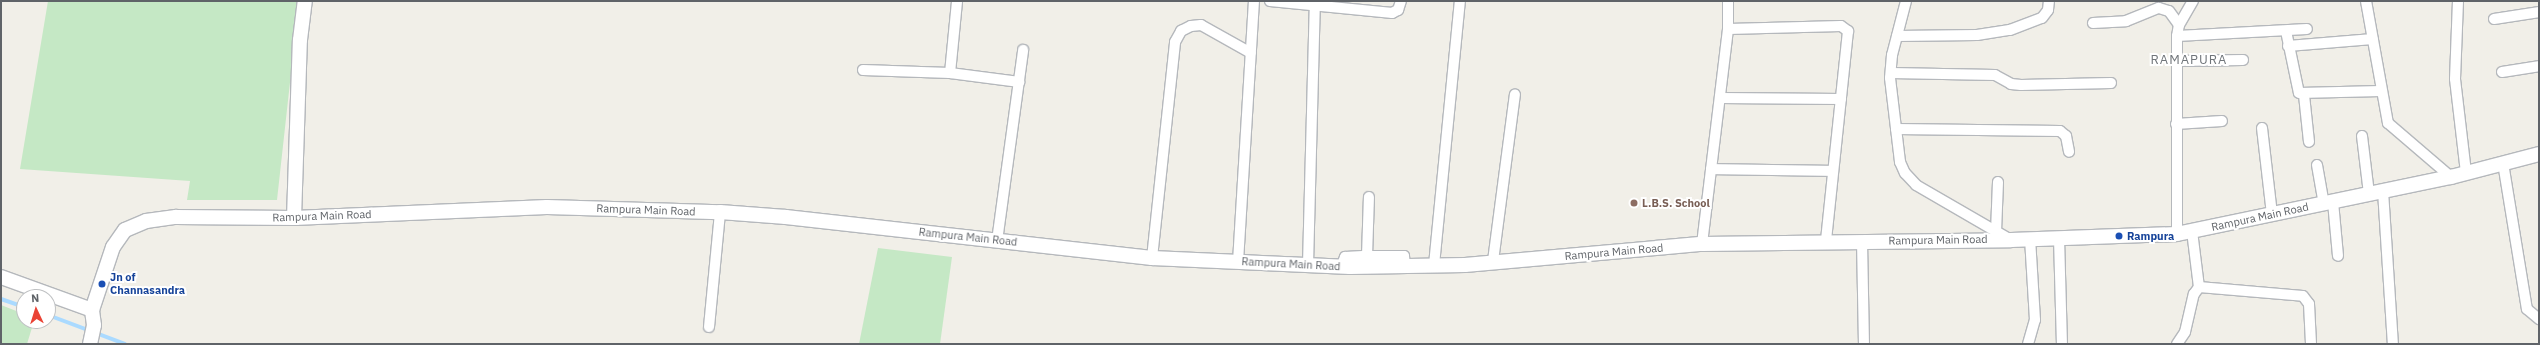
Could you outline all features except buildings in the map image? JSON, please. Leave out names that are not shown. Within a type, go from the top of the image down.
[{"type":"main road","points":[[294,218],[300,40],[305,1]]},
{"type":"main road","name":"Rampura Main Road","points":[[92,310],[113,247],[125,230],[146,221],[176,217],[294,218],[546,207],[720,212],[1152,258],[1341,266],[1434,265],[1493,261],[1525,261],[1702,244],[2011,240],[2176,234],[2450,177],[2539,154]]},
{"type":"main road","points":[[1,277],[92,310],[92,336]]},
{"type":"street","points":[[950,73],[958,1]]},
{"type":"street","points":[[1238,262],[1254,1]]},
{"type":"street","points":[[1270,1],[1315,4],[1327,3],[1392,13],[1398,10],[1401,1]]},
{"type":"street","points":[[1434,265],[1460,1]]},
{"type":"street","points":[[1702,244],[1728,29],[1728,1]]},
{"type":"street","points":[[1906,1],[1897,36],[1891,73],[1900,162],[1905,174],[1916,185],[2011,240]]},
{"type":"street","points":[[1897,36],[1977,35],[2010,30],[2042,18],[2048,10],[2049,1]]},
{"type":"street","points":[[2176,234],[2177,36],[2179,25],[2193,1]]},
{"type":"street","points":[[2366,1],[2381,91],[2390,127],[2435,162],[2450,177]]},
{"type":"street","points":[[2458,1],[2455,79],[2466,173]]},
{"type":"street","points":[[1308,265],[1315,4]]},
{"type":"street","points":[[2093,23],[2126,21],[2159,8],[2169,11],[2179,25]]},
{"type":"street","points":[[2494,20],[2539,12]]},
{"type":"street","points":[[1152,258],[1175,42],[1181,31],[1191,26],[1201,25],[1251,53]]},
{"type":"street","points":[[1728,29],[1845,27],[1848,31],[1826,242]]},
{"type":"street","points":[[2177,36],[2307,29]]},
{"type":"street","points":[[2286,31],[2297,89],[2304,95],[2309,142]]},
{"type":"street","points":[[2288,46],[2372,39]]},
{"type":"street","points":[[997,241],[1023,50]]},
{"type":"street","points":[[2176,61],[2243,60]]},
{"type":"street","points":[[2502,72],[2539,66]]},
{"type":"street","points":[[863,70],[950,73],[1019,82]]},
{"type":"street","points":[[1891,73],[1995,75],[2011,84],[2021,85],[2111,83]]},
{"type":"street","points":[[2304,95],[2381,91]]},
{"type":"street","points":[[1493,261],[1515,94]]},
{"type":"street","points":[[1720,98],[1841,99]]},
{"type":"street","points":[[2176,124],[2222,121]]},
{"type":"street","points":[[2262,128],[2272,215]]},
{"type":"street","points":[[1896,129],[2060,131],[2066,136],[2069,152]]},
{"type":"street","points":[[2362,136],[2369,194]]},
{"type":"street","points":[[2502,163],[2527,309],[2539,319]]},
{"type":"street","points":[[2317,165],[2328,203],[2338,256]]},
{"type":"street","points":[[1711,169],[1833,171]]},
{"type":"street","points":[[1996,232],[1998,182]]},
{"type":"street","points":[[2383,191],[2394,344]]},
{"type":"street","points":[[1367,256],[1370,197]]},
{"type":"street","points":[[709,327],[720,212]]},
{"type":"street","points":[[2177,344],[2185,332],[2194,294],[2199,287],[2192,231]]},
{"type":"street","points":[[2059,238],[2062,344]]},
{"type":"street","points":[[2028,344],[2035,320],[2030,239]]},
{"type":"street","points":[[1862,241],[1864,344]]},
{"type":"street","points":[[1341,266],[1344,258],[1367,256],[1402,256],[1405,265]]},
{"type":"street","points":[[2199,287],[2303,296],[2308,304],[2311,344]]},
{"type":"green space","points":[[48,1],[299,1],[277,200],[187,200],[190,181],[20,169]]},
{"type":"green space","points":[[878,248],[952,257],[940,344],[859,344]]},
{"type":"green space","points":[[1,305],[16,311],[16,329],[32,329],[27,344],[1,344]]},
{"type":"waterway","points":[[1,299],[16,304]]},
{"type":"waterway","points":[[56,318],[125,344]]},
{"type":"place","name":"L.B.S. School","points":[[1634,203]]},
{"type":"place","name":"Rampura","points":[[2119,236]]},
{"type":"place","name":"Jn of Channasandra","points":[[102,284]]},
{"type":"district","name":"RAMAPURA","points":[[2189,60]]}]
